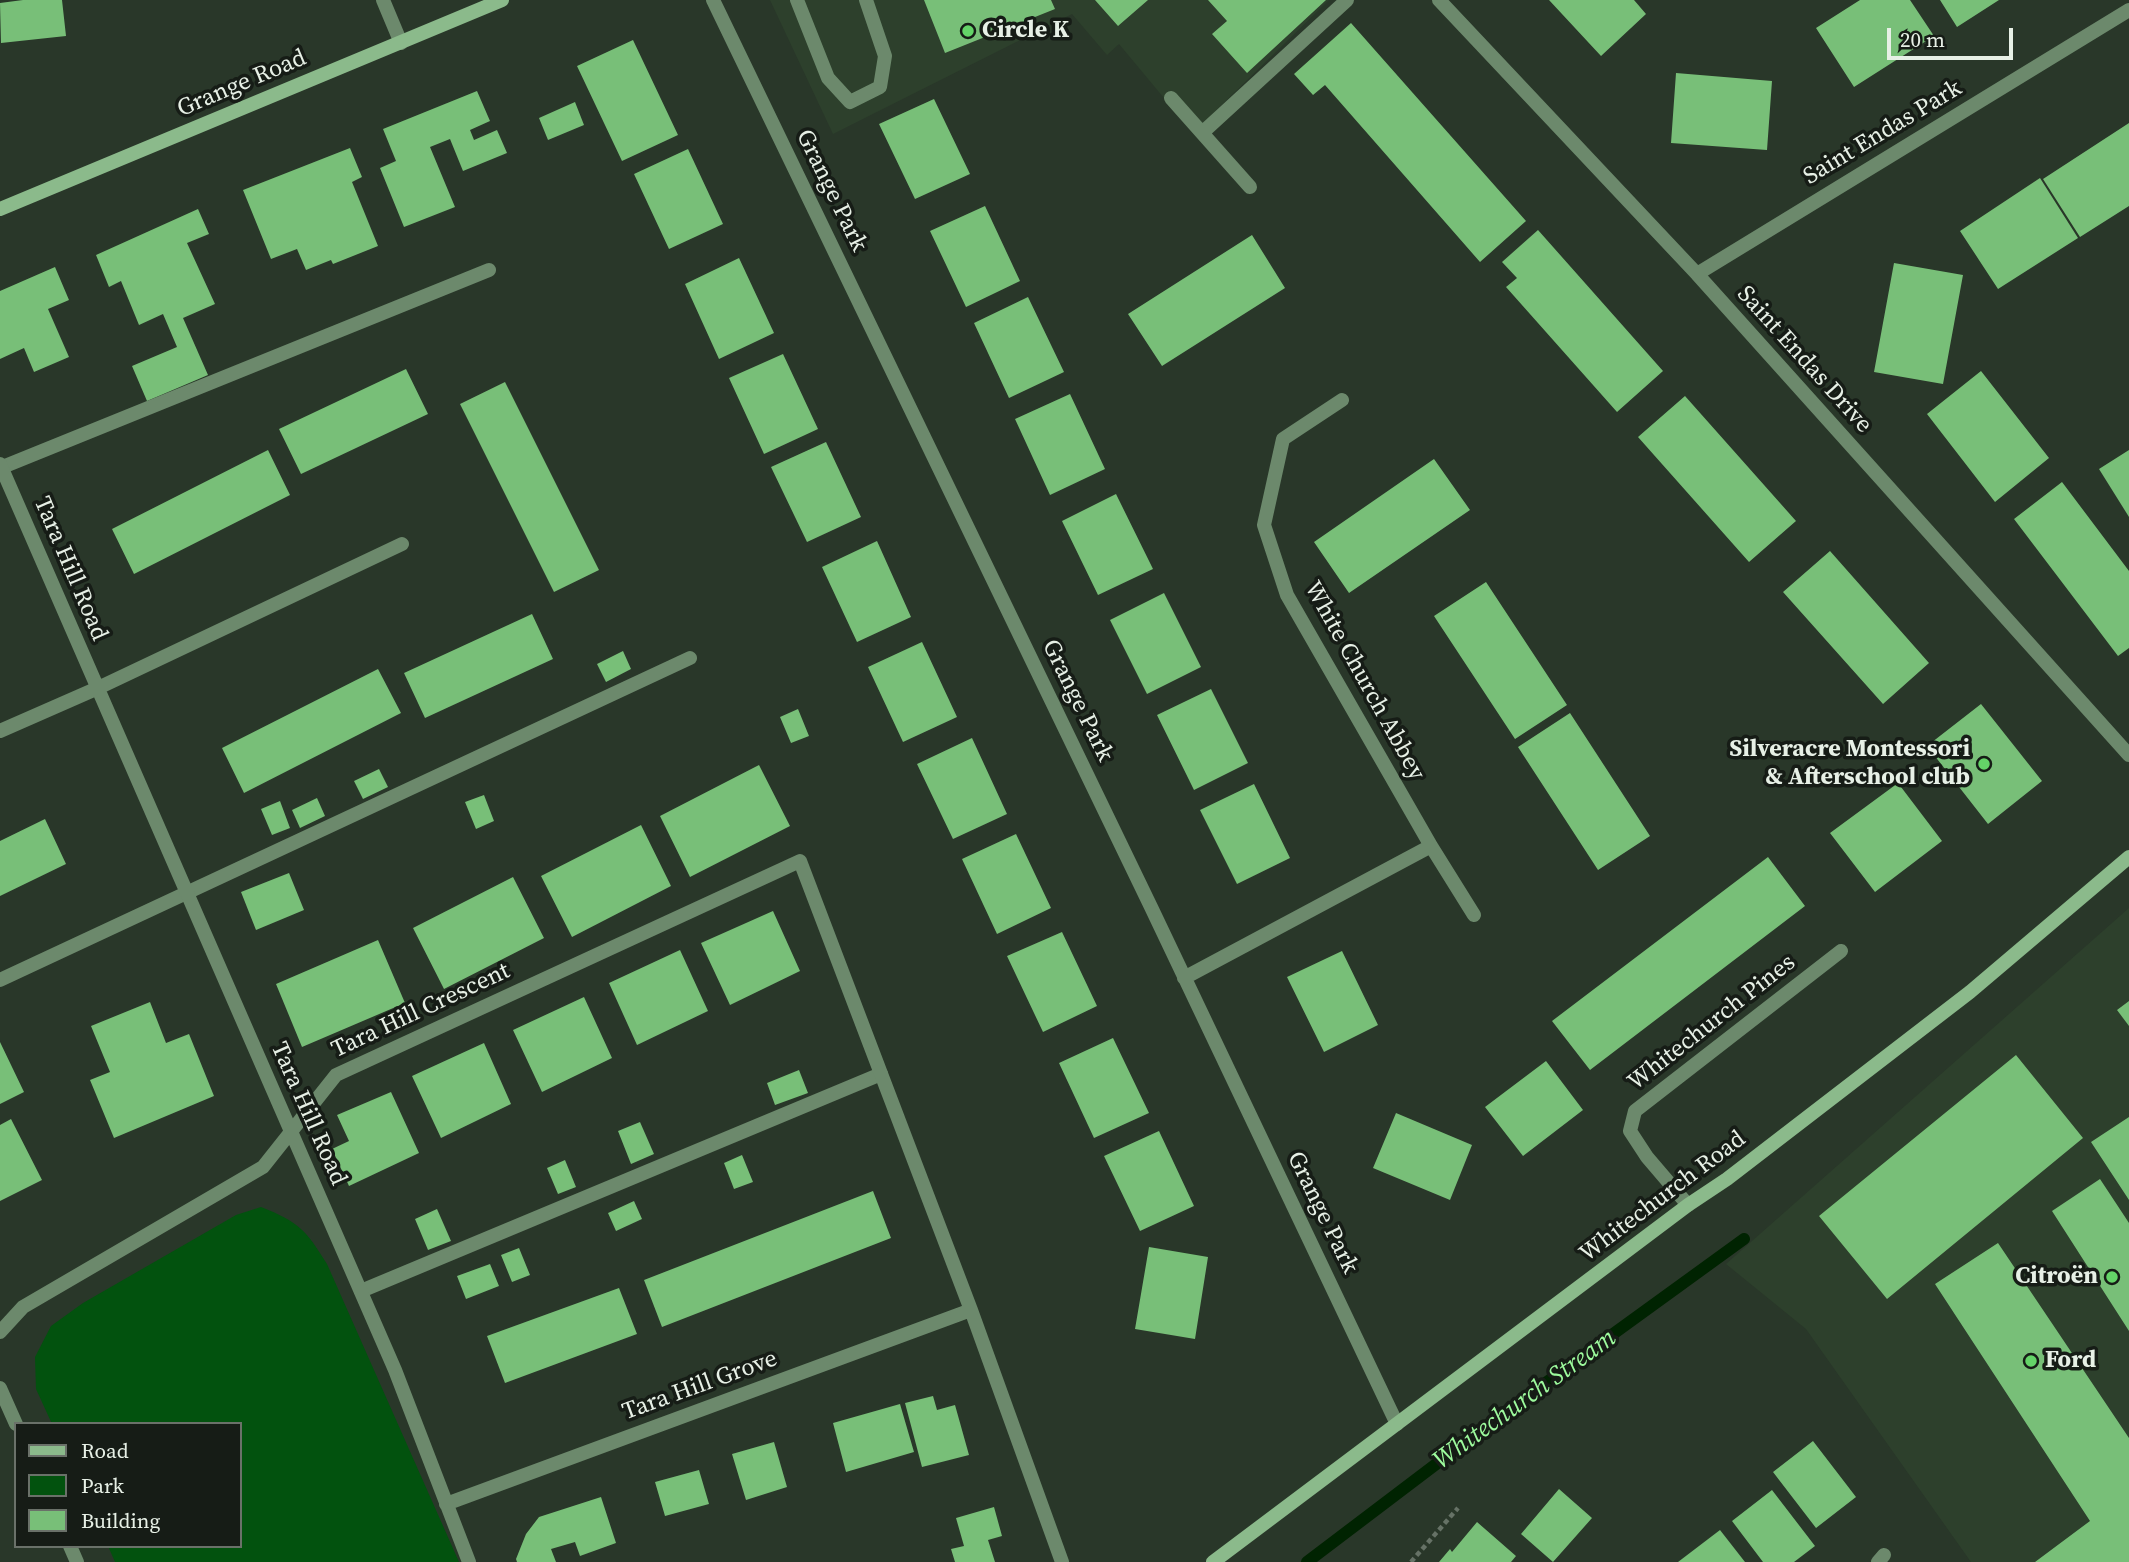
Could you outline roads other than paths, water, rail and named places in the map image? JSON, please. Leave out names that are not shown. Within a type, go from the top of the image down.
[{"type":"street","points":[[383,0],[401,43]]},
{"type":"street","name":"Grange Road","points":[[0,209],[502,0]]},
{"type":"street","name":"Grange Park","points":[[713,0],[1397,1424]]},
{"type":"street","points":[[797,0],[828,78],[850,102],[880,87],[885,56],[866,0]]},
{"type":"street","points":[[1202,133],[1347,0]]},
{"type":"street","name":"Saint Endas Drive","points":[[1439,0],[1697,274],[2129,754]]},
{"type":"street","name":"Saint Endas Park","points":[[1697,274],[2129,10]]},
{"type":"street","points":[[1171,98],[1250,187]]},
{"type":"street","points":[[0,466],[489,270]]},
{"type":"street","name":"White Church Abbey","points":[[1342,400],[1283,439],[1264,525],[1287,595],[1431,846],[1475,915]]},
{"type":"street","name":"Tara Hill Road","points":[[0,466],[395,1370],[469,1562]]},
{"type":"street","points":[[0,731],[402,544]]},
{"type":"street","points":[[0,980],[690,658]]},
{"type":"street","points":[[1184,978],[1431,846]]},
{"type":"street","name":"Whitechurch Road","points":[[1213,1562],[1688,1205],[1727,1180],[1970,992],[2129,857]]},
{"type":"street","name":"Tara Hill Crescent","points":[[0,1331],[23,1307],[263,1167],[336,1075],[800,861],[881,1074]]},
{"type":"street","name":"Whitechurch Pines","points":[[1688,1205],[1647,1157],[1630,1132],[1635,1111],[1841,951]]},
{"type":"street","points":[[361,1291],[881,1074],[971,1310],[1062,1562]]},
{"type":"street","name":"Tara Hill Grove","points":[[446,1504],[971,1310]]},
{"type":"street","points":[[0,1388],[15,1422]]},
{"type":"waterway","name":"Whitechurch Stream","points":[[1307,1562],[1489,1424],[1744,1239]]},
{"type":"place","name":"Circle K","points":[[968,31]]},
{"type":"place","name":"Silveracre Montessori & Afterschool club","points":[[1984,764]]},
{"type":"place","name":"Citroën","points":[[2112,1277]]},
{"type":"place","name":"Ford","points":[[2031,1361]]}]
